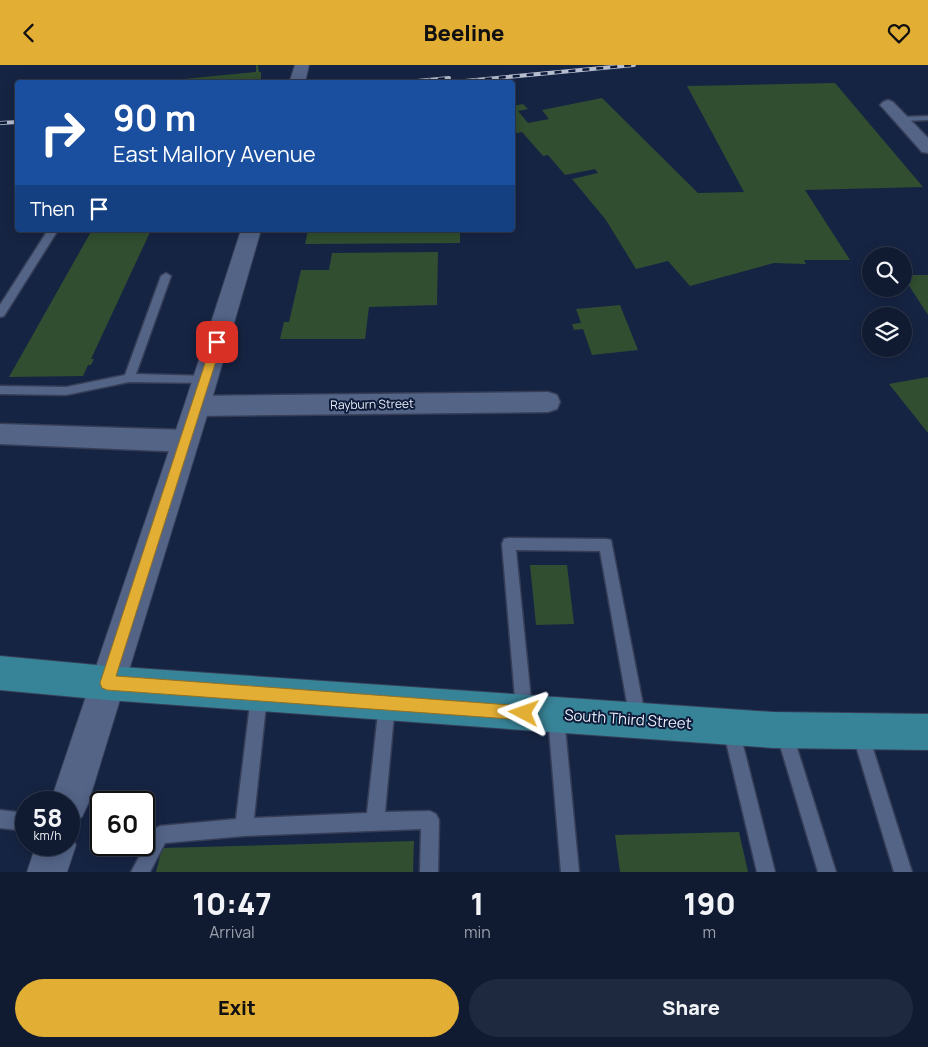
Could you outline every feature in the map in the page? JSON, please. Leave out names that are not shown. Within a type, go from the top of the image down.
[{"type":"main road","points":[[298,80],[302,65]]},
{"type":"main road","points":[[73,791],[206,380],[250,232]]},
{"type":"main road","name":"South Third Street","points":[[0,673],[107,683],[783,730],[928,732]]},
{"type":"main road","points":[[47,872],[52,856]]},
{"type":"street","points":[[888,105],[928,148]]},
{"type":"street","name":"Rayburn Street","points":[[197,405],[548,402]]},
{"type":"street","points":[[0,434],[186,441]]},
{"type":"lane","points":[[902,119],[928,118]]},
{"type":"lane","points":[[0,313],[51,232]]},
{"type":"lane","points":[[129,378],[166,276]]},
{"type":"lane","points":[[0,390],[66,391],[129,378],[206,380]]},
{"type":"lane","points":[[570,872],[510,544],[606,545],[638,719]]},
{"type":"lane","points":[[244,827],[260,693]]},
{"type":"lane","points":[[375,821],[387,703]]},
{"type":"lane","points":[[731,726],[766,872]]},
{"type":"lane","points":[[783,730],[827,872]]},
{"type":"lane","points":[[860,731],[903,872]]},
{"type":"lane","points":[[0,819],[15,821]]},
{"type":"lane","points":[[140,872],[160,835],[244,827],[430,820],[429,872]]},
{"type":"building","points":[[256,65],[258,65],[259,72],[261,72],[261,80],[173,80],[256,72]]},
{"type":"building","points":[[835,83],[923,187],[805,190],[850,260],[804,260],[806,264],[774,263],[690,286],[668,261],[636,269],[606,220],[572,179],[598,173],[595,169],[565,175],[548,155],[543,156],[522,132],[515,133],[515,105],[523,104],[528,109],[518,111],[528,123],[549,119],[542,110],[602,98],[698,193],[744,192],[687,86]]},
{"type":"building","points":[[91,232],[150,232],[91,359],[94,359],[91,365],[88,365],[83,376],[9,377]]},
{"type":"building","points":[[308,232],[460,232],[460,243],[305,244]]},
{"type":"building","points":[[438,252],[437,305],[369,307],[365,339],[280,339],[284,322],[289,322],[301,270],[329,270],[332,253]]},
{"type":"building","points":[[912,275],[928,275],[928,315],[912,290]]},
{"type":"building","points":[[620,305],[638,350],[592,355],[583,329],[574,330],[572,324],[581,323],[576,309]]},
{"type":"building","points":[[928,377],[928,433],[889,384]]},
{"type":"building","points":[[530,565],[567,565],[574,624],[536,625]]},
{"type":"building","points":[[739,832],[748,872],[620,872],[615,835]]},
{"type":"building","points":[[414,841],[413,872],[156,872],[162,848]]},
{"type":"railway","points":[[475,80],[634,65]]},
{"type":"railway","points":[[428,80],[449,78]]},
{"type":"railway","points":[[0,123],[15,122]]},
{"type":"route","points":[[217,342],[107,683],[524,713]]}]
